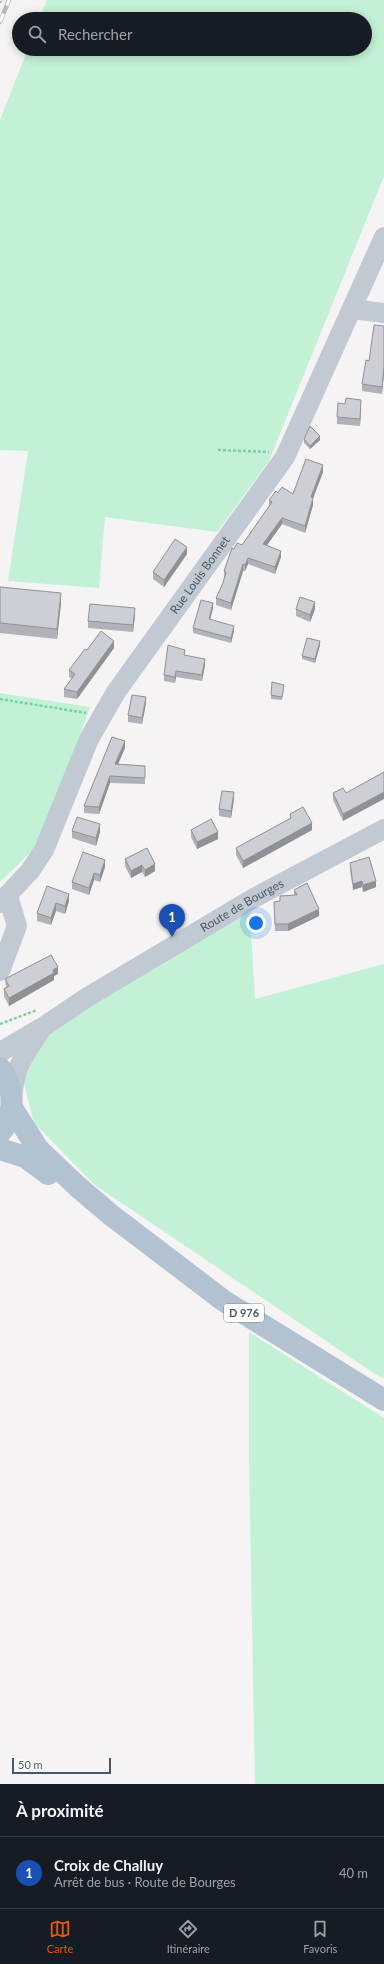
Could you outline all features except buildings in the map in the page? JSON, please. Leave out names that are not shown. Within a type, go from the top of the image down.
[{"type":"main road","points":[[0,1068],[10,1085],[12,1104],[5,1127],[0,1133]]},
{"type":"main road","name":"D 976","points":[[12,1104],[38,1149],[110,1215]]},
{"type":"main road","name":"D 976","points":[[0,1149],[25,1157],[110,1215],[224,1301],[384,1400]]},
{"type":"street","name":"Rue Louis Bonnet","points":[[4,899],[30,871],[44,850],[89,739],[116,692],[287,453],[384,237]]},
{"type":"street","points":[[352,309],[384,313]]},
{"type":"street","name":"Route de Bourges","points":[[0,1052],[43,1027],[86,998],[252,899],[384,829]]},
{"type":"street","points":[[0,971],[17,926],[4,899]]},
{"type":"street","name":"Route de Bourges","points":[[12,1104],[13,1081],[18,1066],[43,1027]]},
{"type":"path","points":[[218,450],[287,453]]},
{"type":"path","points":[[0,699],[102,715]]},
{"type":"green space","points":[[47,0],[384,0],[384,176],[269,461],[217,532],[105,517],[99,588],[8,581],[28,451],[0,450],[0,120],[25,56],[372,56],[372,12],[42,12]]},
{"type":"green space","points":[[0,693],[90,707],[41,842],[0,882]]},
{"type":"green space","points":[[250,912],[255,999],[384,964],[384,1378],[375,1374],[95,1185],[34,1123],[24,1083],[44,1032]]},
{"type":"green space","points":[[249,1332],[384,1418],[384,1784],[255,1784],[249,1462]]},
{"type":"railway","points":[[0,22],[9,0]]},
{"type":"place","name":"Croix de Challuy","points":[[172,937]]}]
